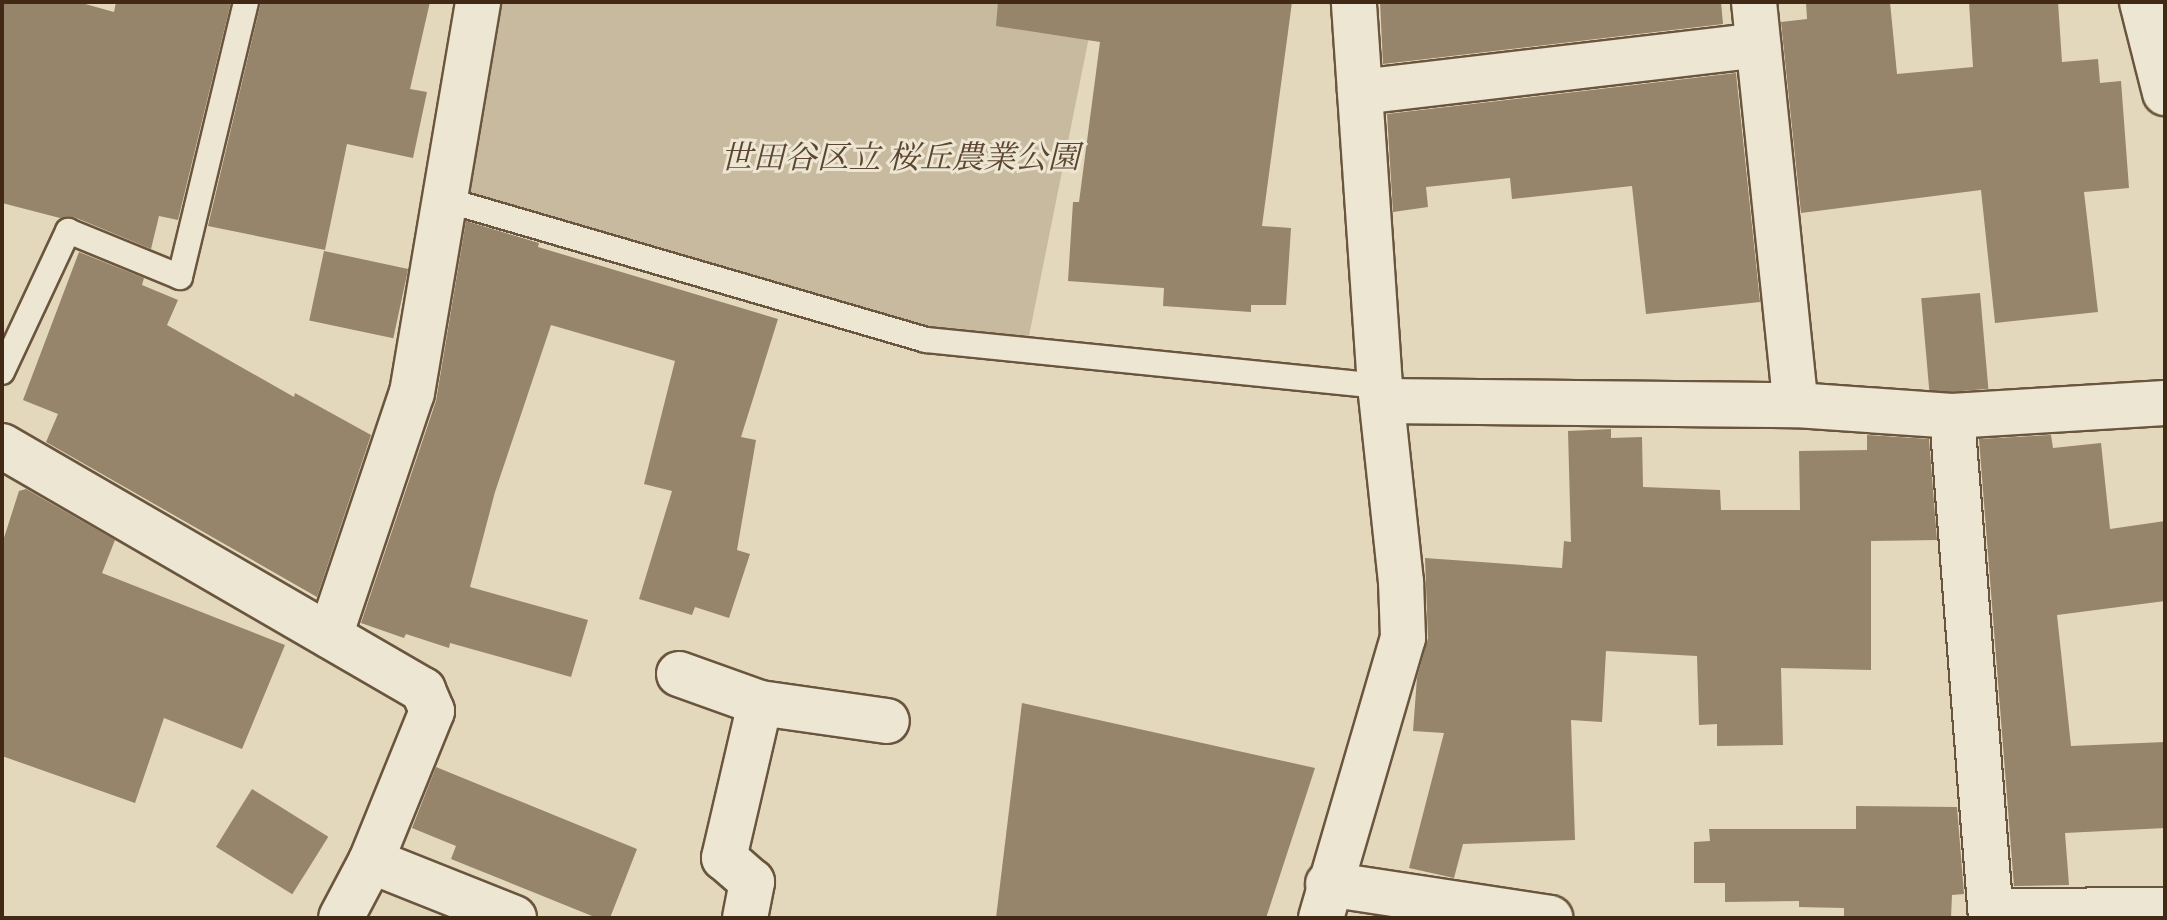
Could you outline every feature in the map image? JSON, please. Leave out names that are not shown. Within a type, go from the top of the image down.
[{"type":"street","points":[[330,636],[412,393],[478,2]]},
{"type":"street","points":[[1354,2],[1381,393],[1401,582],[1403,638],[1324,901],[1550,918]]},
{"type":"street","points":[[1754,2],[1796,405]]},
{"type":"street","points":[[2142,2],[2165,93]]},
{"type":"street","points":[[1360,92],[1758,45]]},
{"type":"street","points":[[1381,393],[1796,405],[1952,416],[2165,403]]},
{"type":"street","points":[[1952,416],[1991,915],[2165,910]]},
{"type":"street","points":[[2,446],[423,690],[432,711],[371,861],[341,918]]},
{"type":"street","points":[[679,674],[760,703],[887,721]]},
{"type":"street","points":[[745,918],[752,882],[724,858],[760,703]]},
{"type":"street","points":[[371,861],[514,918]]},
{"type":"lane","points":[[2,372],[68,231],[180,277],[246,2]]},
{"type":"lane","points":[[443,199],[926,340],[1381,393]]},
{"type":"green space","name":"世田谷区立 桜丘農業公園","points":[[486,2],[1096,2],[1028,341],[932,336],[456,191]]},
{"type":"building","points":[[2,2],[78,2],[114,12],[116,2],[231,2],[178,220],[159,216],[151,249],[74,217],[60,218],[2,203]]},
{"type":"building","points":[[261,2],[430,2],[410,89],[427,92],[413,158],[347,144],[325,250],[208,226]]},
{"type":"building","points":[[998,2],[1292,2],[1262,226],[1291,228],[1286,305],[1251,305],[1251,312],[1163,306],[1164,288],[1068,281],[1073,202],[1079,202],[1100,42],[996,26]]},
{"type":"building","points":[[1380,2],[1721,2],[1723,24],[1383,64]]},
{"type":"building","points":[[1806,2],[1890,2],[1897,74],[1973,67],[1969,2],[2058,2],[2062,62],[2098,59],[2100,83],[2121,81],[2129,188],[2084,192],[2098,312],[1995,323],[1981,190],[1801,213],[1781,22],[1807,19]]},
{"type":"building","points":[[1736,73],[1760,302],[1646,314],[1632,186],[1512,199],[1510,178],[1426,187],[1428,207],[1393,212],[1387,114]]},
{"type":"building","points":[[466,221],[539,243],[538,247],[778,319],[741,437],[756,440],[737,550],[750,554],[729,618],[695,607],[692,615],[639,599],[672,491],[644,484],[675,361],[551,325],[495,492],[470,587],[588,620],[571,677],[450,643],[449,648],[406,634],[404,638],[361,623],[436,401]]},
{"type":"building","points":[[324,251],[408,269],[393,338],[309,320]]},
{"type":"building","points":[[79,252],[144,278],[142,285],[178,300],[167,325],[294,397],[295,393],[371,435],[317,597],[46,442],[58,414],[23,400]]},
{"type":"building","points":[[1980,293],[1988,389],[1930,394],[1921,298]]},
{"type":"building","points":[[1611,429],[1611,438],[1642,437],[1643,487],[1720,490],[1721,510],[1800,510],[1799,451],[1867,450],[1867,435],[1929,439],[1937,540],[1871,541],[1871,670],[1781,668],[1783,745],[1717,746],[1717,724],[1699,725],[1697,656],[1606,651],[1602,722],[1571,720],[1575,840],[1463,844],[1454,878],[1409,868],[1444,733],[1413,731],[1417,678],[1428,638],[1425,558],[1562,568],[1564,541],[1571,542],[1568,431]]},
{"type":"building","points":[[2051,435],[2053,448],[2101,443],[2110,529],[2165,521],[2165,601],[2057,615],[2071,746],[2165,742],[2165,828],[2065,833],[2069,885],[2014,886],[1979,439]]},
{"type":"building","points":[[26,489],[115,540],[102,573],[285,645],[242,749],[164,718],[135,803],[2,756],[2,544],[19,491]]},
{"type":"building","points":[[1022,703],[1315,768],[1266,918],[996,918]]},
{"type":"building","points":[[436,767],[637,849],[610,918],[597,918],[451,859],[456,846],[412,828]]},
{"type":"building","points":[[252,789],[328,837],[292,894],[216,847]]},
{"type":"building","points":[[1856,806],[1957,807],[1964,894],[1952,895],[1951,918],[1844,917],[1844,908],[1799,907],[1799,901],[1725,902],[1725,883],[1694,883],[1694,842],[1710,841],[1709,829],[1856,829]]}]
